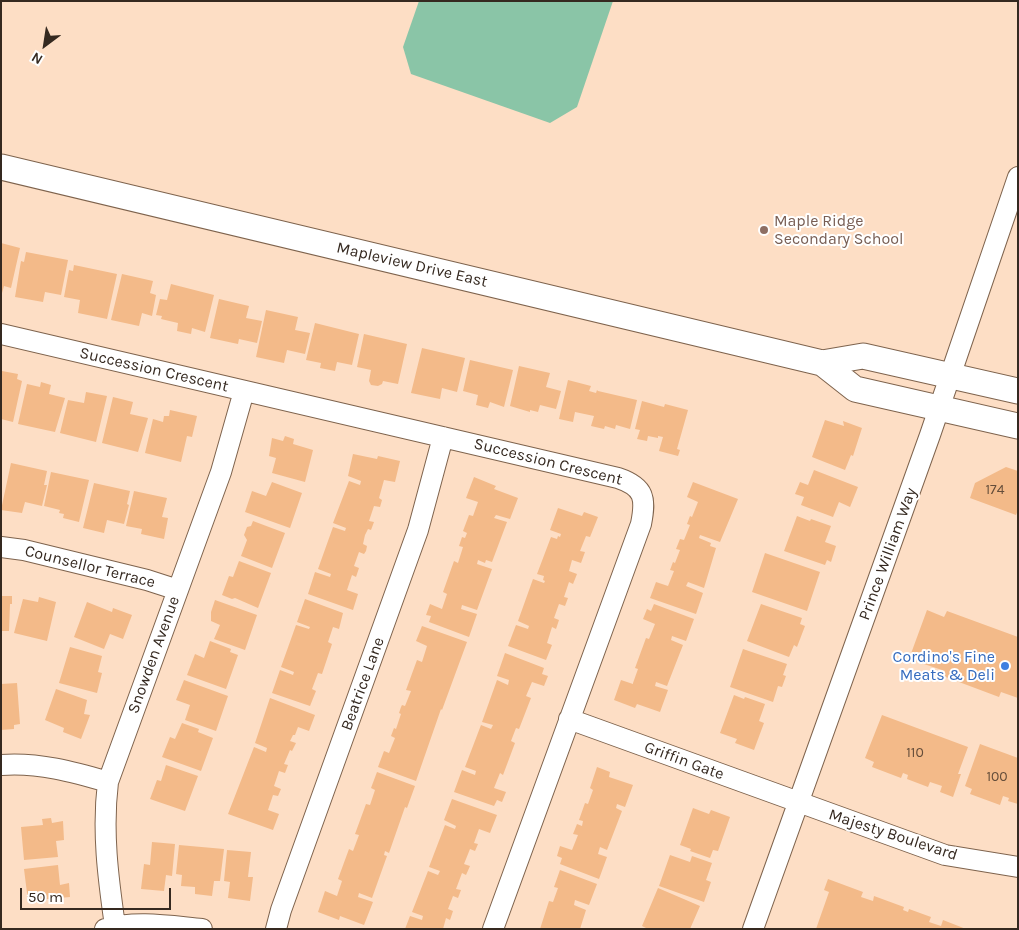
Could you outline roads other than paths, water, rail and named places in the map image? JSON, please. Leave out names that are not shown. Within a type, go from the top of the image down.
[{"type":"main road","name":"Mapleview Drive East","points":[[1,167],[822,363],[863,356],[1018,391]]},
{"type":"main road","name":"Mapleview Drive East","points":[[822,363],[855,389],[1018,426]]},
{"type":"street","name":"Prince William Way","points":[[753,929],[939,408],[1018,177]]},
{"type":"street","name":"Succession Crescent","points":[[1,334],[618,478],[629,482],[638,489],[643,497],[644,508],[640,524],[494,929]]},
{"type":"street","name":"Snowden Avenue","points":[[110,927],[105,846],[105,810],[108,782],[221,472],[244,391]]},
{"type":"street","name":"Beatrice Lane","points":[[276,929],[284,900],[418,530],[443,437]]},
{"type":"street","name":"Counsellor Terrace","points":[[1,547],[24,550],[147,580],[178,590]]},
{"type":"street","name":"Griffin Gate","points":[[569,719],[799,803]]},
{"type":"street","points":[[1,765],[16,764],[46,767],[74,772],[108,782]]},
{"type":"street","name":"Majesty Boulevard","points":[[799,803],[945,855],[1018,867]]},
{"type":"street","points":[[110,927],[140,924],[202,929]]},
{"type":"place","name":"Maple Ridge Secondary School","points":[[764,230]]},
{"type":"place","name":"Cordino's Fine Meats & Deli","points":[[1005,666]]}]
